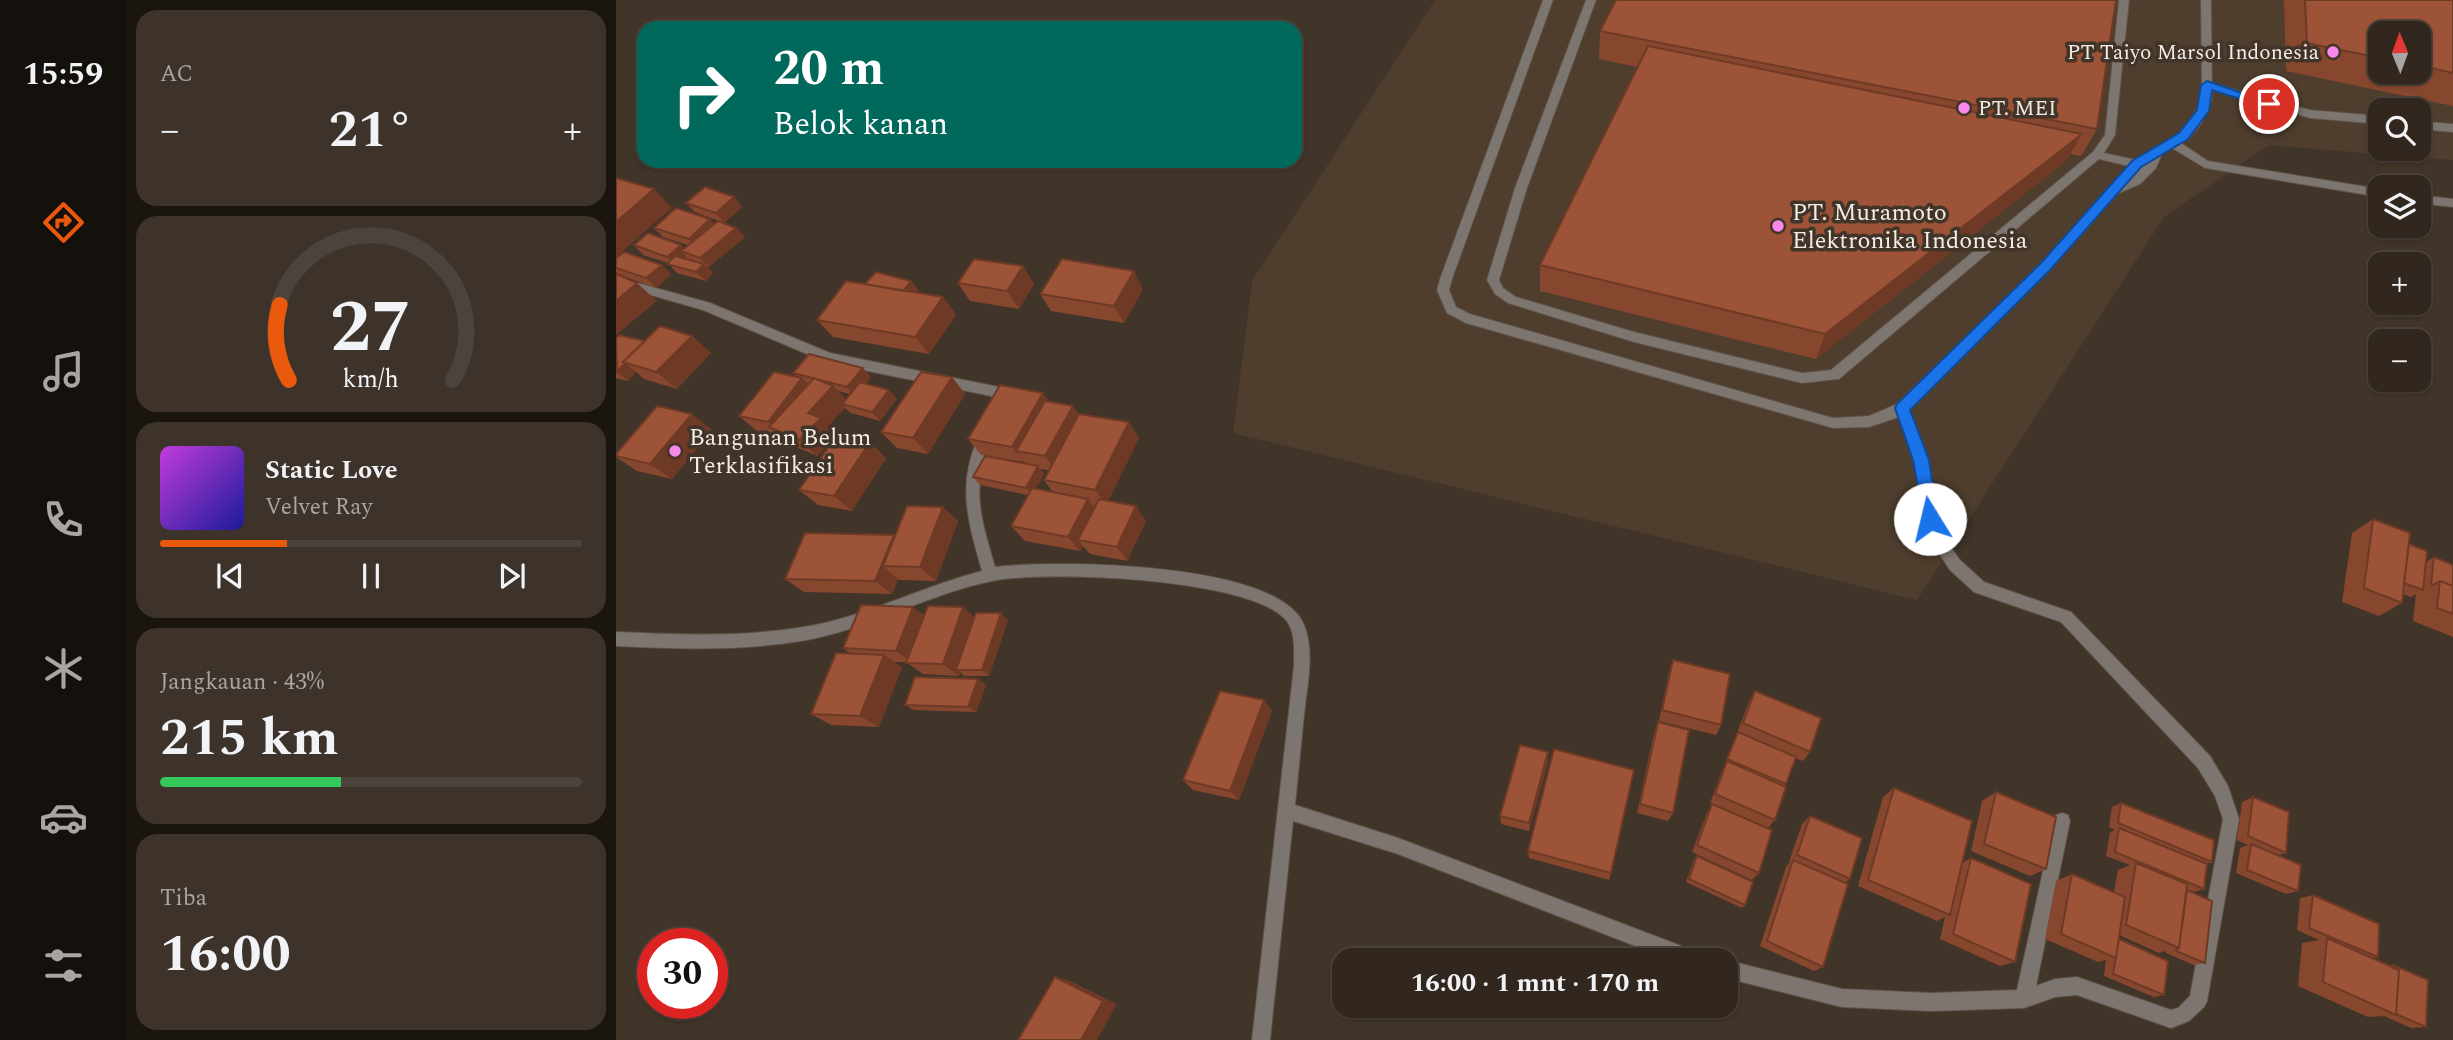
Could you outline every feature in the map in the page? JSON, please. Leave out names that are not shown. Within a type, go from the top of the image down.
[{"type":"street","points":[[1548,0],[1446,278],[1443,290],[1451,310],[1466,318],[1833,422],[1859,424],[1886,419],[1902,408],[2046,267],[2137,164],[2184,136],[2203,111],[2207,85],[2207,0]]},
{"type":"street","points":[[1591,0],[1495,265],[1493,280],[1499,291],[1512,300],[1633,337],[1802,378],[1834,375],[2097,155],[2110,135],[2124,0]]},
{"type":"street","points":[[2207,85],[2310,114],[2368,119]]},
{"type":"street","points":[[2431,126],[2453,128]]},
{"type":"street","points":[[2173,143],[2205,164],[2368,191]]},
{"type":"street","points":[[2116,190],[2134,183],[2151,168],[2157,153]]},
{"type":"street","points":[[2097,155],[2137,164]]},
{"type":"street","points":[[2431,200],[2453,203]]},
{"type":"street","points":[[616,281],[706,306],[828,358],[994,391],[1000,395],[1002,404],[974,458],[970,479],[975,521],[990,575]]},
{"type":"street","points":[[1738,972],[1842,998],[1931,1002],[2024,999],[2055,988],[2077,986],[2171,1019],[2183,1015],[2199,1000],[2231,819],[2222,792],[2204,762],[2066,617],[1979,587],[1955,565],[1939,542],[1930,519],[1921,460],[1902,408]]},
{"type":"street","points":[[616,639],[744,640],[826,629],[990,575],[1026,568],[1076,567],[1223,585],[1264,598],[1290,612],[1301,634],[1302,666],[1261,1040]]},
{"type":"street","points":[[1285,810],[1398,846],[1663,948]]},
{"type":"street","points":[[2024,999],[2062,821]]},
{"type":"shaded area","points":[[1435,0],[2453,0],[2453,160],[2431,158],[2431,98],[2368,98],[2368,153],[2269,145],[2164,217],[1917,600],[1233,433],[1252,281]]},
{"type":"building","name":"PT. MEI","points":[[1616,0],[2116,0],[2097,129],[1600,31]]},
{"type":"building","points":[[2305,0],[2453,0],[2453,73],[2431,68],[2431,21],[2368,21],[2368,56],[2307,43]]},
{"type":"building","name":"PT. Muramoto Elektronika Indonesia","points":[[1648,46],[2082,134],[1825,334],[1540,265]]},
{"type":"building","points":[[616,178],[654,189],[616,222]]},
{"type":"building","points":[[705,187],[734,197],[716,213],[686,203]]},
{"type":"building","points":[[676,208],[710,219],[689,239],[654,228]]},
{"type":"building","points":[[718,221],[736,228],[700,258],[681,251]]},
{"type":"building","points":[[648,233],[681,245],[667,257],[634,245]]},
{"type":"building","points":[[624,252],[662,265],[646,278],[616,268],[616,258]]},
{"type":"building","points":[[675,256],[704,264],[696,272],[667,264]]},
{"type":"building","points":[[974,259],[1023,266],[1007,291],[958,283]]},
{"type":"building","points":[[1062,259],[1134,271],[1114,306],[1040,294]]},
{"type":"building","points":[[876,272],[911,281],[903,291],[865,284]]},
{"type":"building","points":[[616,274],[637,283],[616,301]]},
{"type":"building","points":[[846,281],[943,297],[915,337],[817,320]]},
{"type":"building","points":[[660,326],[692,336],[656,372],[623,362]]},
{"type":"building","points":[[619,335],[645,341],[623,362],[625,363],[617,372],[616,339]]},
{"type":"building","points":[[809,354],[863,368],[847,387],[793,373]]},
{"type":"building","points":[[774,372],[802,378],[768,422],[739,416]]},
{"type":"building","points":[[921,372],[952,377],[913,438],[881,432]]},
{"type":"building","points":[[814,378],[833,386],[808,413],[821,418],[799,440],[769,427]]},
{"type":"building","points":[[860,382],[889,390],[872,412],[842,404]]},
{"type":"building","points":[[1000,385],[1043,393],[1012,447],[968,439]]},
{"type":"building","points":[[1045,401],[1073,406],[1045,456],[1016,451]]},
{"type":"building","points":[[657,406],[692,414],[650,464],[616,456],[616,454]]},
{"type":"building","points":[[1079,414],[1129,422],[1095,490],[1044,480]]},
{"type":"building","points":[[836,436],[870,442],[834,496],[799,490]]},
{"type":"building","points":[[985,456],[1038,466],[1026,488],[973,477]]},
{"type":"building","points":[[1032,488],[1088,499],[1068,537],[1011,526]]},
{"type":"building","points":[[1099,499],[1136,506],[1117,547],[1078,540]]},
{"type":"building","points":[[907,506],[943,507],[920,567],[883,566]]},
{"type":"building","points":[[2373,519],[2410,533],[2402,603],[2364,588]]},
{"type":"building","points":[[805,533],[894,535],[875,581],[785,579]]},
{"type":"building","points":[[2409,544],[2427,551],[2423,590],[2404,583]]},
{"type":"building","points":[[2434,557],[2453,565],[2453,586],[2440,581],[2431,584]]},
{"type":"building","points":[[2440,581],[2453,586],[2453,614],[2437,608]]},
{"type":"building","points":[[861,605],[913,607],[896,651],[843,648]]},
{"type":"building","points":[[928,606],[963,607],[943,664],[906,663]]},
{"type":"building","points":[[976,613],[1001,613],[982,670],[956,670]]},
{"type":"building","points":[[836,653],[884,655],[860,716],[811,714]]},
{"type":"building","points":[[1673,660],[1730,674],[1721,725],[1662,710]]},
{"type":"building","points":[[915,677],[978,679],[968,707],[905,705]]},
{"type":"building","points":[[1220,691],[1264,700],[1230,791],[1183,780]]},
{"type":"building","points":[[1755,691],[1821,718],[1810,752],[1743,723]]},
{"type":"building","points":[[1658,722],[1689,730],[1673,813],[1640,804]]},
{"type":"building","points":[[1738,732],[1796,757],[1786,784],[1727,759]]},
{"type":"building","points":[[1520,745],[1548,752],[1529,823],[1500,816]]},
{"type":"building","points":[[1554,749],[1634,770],[1611,873],[1528,851]]},
{"type":"building","points":[[1727,761],[1786,787],[1775,820],[1715,794]]},
{"type":"building","points":[[1894,788],[1972,821],[1950,915],[1868,880]]},
{"type":"building","points":[[1996,792],[2056,817],[2046,869],[1984,844]]},
{"type":"building","points":[[2253,797],[2289,812],[2286,853],[2248,836]]},
{"type":"building","points":[[2121,803],[2214,840],[2212,862],[2118,823]]},
{"type":"building","points":[[1712,804],[1772,830],[1759,873],[1697,845]]},
{"type":"building","points":[[1810,816],[1862,838],[1850,879],[1797,855]]},
{"type":"building","points":[[2119,828],[2207,864],[2204,889],[2115,852]]},
{"type":"building","points":[[2251,844],[2301,865],[2298,891],[2247,870]]},
{"type":"building","points":[[1697,856],[1753,882],[1745,905],[1689,879]]},
{"type":"building","points":[[1971,858],[2031,884],[2015,962],[1953,934]]},
{"type":"building","points":[[1793,860],[1848,884],[1823,967],[1767,941]]},
{"type":"building","points":[[2136,863],[2187,884],[2179,948],[2126,925]]},
{"type":"building","points":[[2072,874],[2125,897],[2116,958],[2061,934]]},
{"type":"building","points":[[2187,890],[2212,901],[2205,963],[2176,951],[2179,948]]},
{"type":"building","points":[[2313,895],[2379,924],[2378,957],[2309,928]]},
{"type":"building","points":[[2327,938],[2399,970],[2396,1015],[2323,982]]},
{"type":"building","points":[[2119,939],[2168,961],[2164,995],[2113,974]]},
{"type":"building","points":[[2393,965],[2428,980],[2426,1027],[2396,1014],[2399,970],[2393,968]]},
{"type":"building","points":[[1055,977],[1103,1001],[1081,1040],[1018,1040]]},
{"type":"place","name":"PT Taiyo Marsol Indonesia","points":[[2333,52]]},
{"type":"place","name":"PT. MEI","points":[[1964,108]]},
{"type":"place","name":"PT. Muramoto Elektronika Indonesia","points":[[1778,226]]},
{"type":"place","name":"Bangunan Belum Terklasifikasi","points":[[675,451]]},
{"type":"route","points":[[1930,519],[1921,460],[1902,408],[2046,267],[2137,164],[2184,136],[2203,111],[2207,99],[2207,85],[2269,104]]}]
